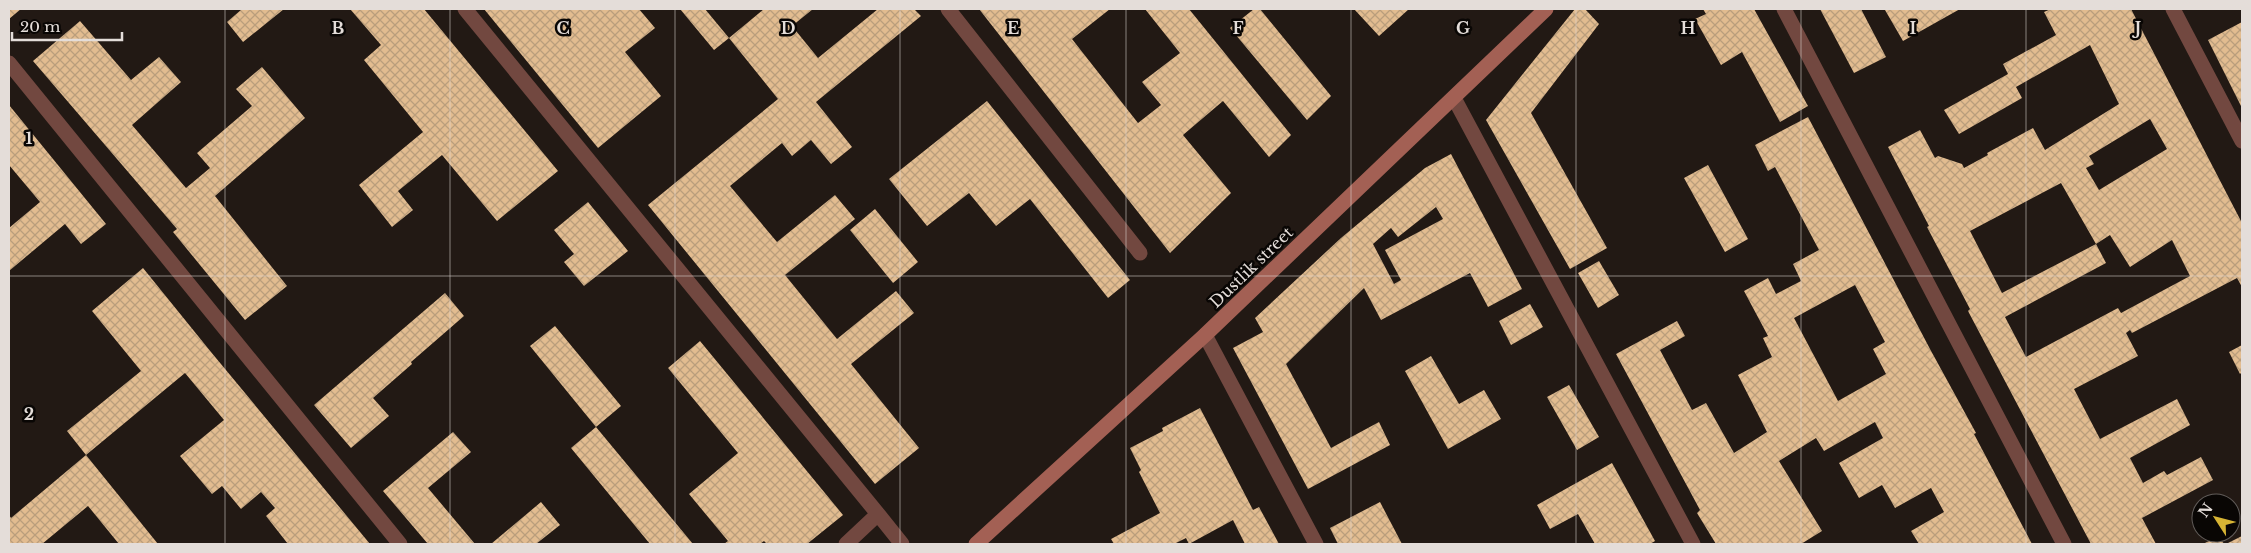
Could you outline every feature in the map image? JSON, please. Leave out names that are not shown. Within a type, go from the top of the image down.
[{"type":"street","points":[[465,9],[902,544]]},
{"type":"street","points":[[948,9],[1140,253]]},
{"type":"street","name":"Dustlik street","points":[[976,544],[1205,335],[1546,9]]},
{"type":"street","points":[[1784,9],[2064,544]]},
{"type":"street","points":[[2173,9],[2242,141]]},
{"type":"street","points":[[9,63],[400,544]]},
{"type":"street","points":[[1454,98],[1694,544]]},
{"type":"street","points":[[1205,335],[1316,544]]},
{"type":"street","points":[[846,544],[878,514]]},
{"type":"building","points":[[9,9],[21,9],[9,19]]},
{"type":"building","points":[[242,9],[284,9],[243,42],[227,22]]},
{"type":"building","points":[[350,9],[424,9],[558,171],[497,221],[442,155],[398,191],[413,210],[392,227],[359,185],[423,132],[364,60],[381,45]]},
{"type":"building","points":[[484,9],[639,9],[655,28],[625,52],[661,96],[598,148]]},
{"type":"building","points":[[680,9],[705,9],[729,38],[714,50]]},
{"type":"building","points":[[764,9],[813,9],[792,26],[818,58],[878,9],[914,9],[921,16],[816,102],[852,147],[831,164],[811,140],[792,156],[782,143],[730,186],[777,242],[835,195],[855,219],[785,275],[837,339],[896,291],[914,313],[851,364],[919,448],[875,484],[648,205],[778,99],[729,38]]},
{"type":"building","points":[[979,9],[1110,9],[1072,39],[1138,123],[1161,105],[1142,82],[1180,53],[1145,9],[1189,9],[1291,135],[1269,157],[1223,101],[1183,135],[1231,193],[1170,253]]},
{"type":"building","points":[[1254,9],[1260,9],[1331,96],[1307,120],[1230,28]]},
{"type":"building","points":[[1354,9],[1409,9],[1379,36]]},
{"type":"building","points":[[1575,9],[1585,9],[1599,24],[1531,113],[1607,248],[1570,269],[1486,120]]},
{"type":"building","points":[[1703,9],[1754,9],[1808,106],[1780,122],[1742,52],[1721,65],[1695,19],[1706,14]]},
{"type":"building","points":[[1820,9],[1861,9],[1886,57],[1854,73]]},
{"type":"building","points":[[1960,9],[1903,41],[1885,10]]},
{"type":"building","points":[[2051,9],[2131,9],[2242,223],[2242,287],[2237,278],[2132,333],[2130,330],[2126,333],[2138,356],[2074,389],[2100,439],[2177,399],[2190,425],[2130,458],[2143,483],[2164,471],[2167,475],[2201,457],[2213,480],[2142,518],[2156,544],[2091,544],[1968,311],[1970,309],[1888,147],[1920,130],[1935,158],[1938,156],[1962,164],[1964,168],[2033,128],[2045,150],[2119,104],[2090,45],[2016,87],[2022,98],[1959,134],[1944,110],[2008,74],[2003,64],[2056,35],[2044,12]],"holes":[[[2150,119],[2167,149],[2099,190],[2086,168],[2094,164],[2089,156]],[[2061,183],[2096,244],[2002,293],[1970,231]],[[2110,235],[2130,267],[2172,240],[2190,276],[2121,313],[2118,308],[2026,357],[2005,317],[2106,263],[2096,244]]]},
{"type":"building","points":[[80,21],[131,80],[159,57],[181,82],[132,125],[186,188],[210,168],[197,153],[252,106],[236,89],[262,67],[305,118],[215,196],[287,286],[245,320],[173,232],[177,229],[33,61]]},
{"type":"building","points":[[2242,22],[2242,108],[2208,40]]},
{"type":"building","points":[[987,101],[1130,280],[1108,298],[1030,199],[996,226],[969,193],[927,226],[889,179]]},
{"type":"building","points":[[9,105],[106,224],[81,244],[65,224],[9,271],[9,228],[40,202],[9,165]]},
{"type":"building","points":[[1808,117],[1976,433],[1974,434],[2032,544],[1919,544],[1911,531],[1944,512],[1931,488],[1895,508],[1882,485],[1859,498],[1839,463],[1883,438],[1875,422],[1824,451],[1816,438],[1779,461],[1822,531],[1801,544],[1716,544],[1697,513],[1700,510],[1616,354],[1677,321],[1685,336],[1660,350],[1692,410],[1706,403],[1734,453],[1767,432],[1738,375],[1772,357],[1763,338],[1768,336],[1744,291],[1768,278],[1776,294],[1801,281],[1793,264],[1819,250],[1775,167],[1768,171],[1755,145]],"holes":[[[1855,285],[1885,342],[1873,349],[1886,374],[1838,401],[1794,318]]]},
{"type":"building","points":[[1451,154],[1522,289],[1488,307],[1470,273],[1381,320],[1364,288],[1286,364],[1331,448],[1379,422],[1390,445],[1308,489],[1233,348],[1263,332],[1255,318],[1341,238],[1425,168]],"holes":[[[1436,207],[1443,219],[1385,250],[1401,280],[1394,284],[1373,244],[1391,228],[1398,237]]]},
{"type":"building","points":[[1708,165],[1748,239],[1725,252],[1684,178]]},
{"type":"building","points":[[588,202],[628,251],[584,286],[564,262],[574,254],[554,230]]},
{"type":"building","points":[[875,209],[918,262],[893,283],[850,230]]},
{"type":"building","points":[[1599,261],[1619,295],[1598,308],[1578,273]]},
{"type":"building","points":[[143,268],[370,544],[288,544],[266,516],[275,508],[261,492],[241,509],[222,486],[212,494],[180,456],[224,420],[185,373],[86,455],[67,431],[141,371],[92,311]]},
{"type":"building","points":[[445,293],[464,316],[373,398],[389,416],[351,448],[314,405]]},
{"type":"building","points":[[1530,304],[1543,327],[1511,345],[1499,321]]},
{"type":"building","points":[[555,326],[621,406],[596,427],[530,346]]},
{"type":"building","points":[[700,341],[843,515],[807,544],[767,544],[764,541],[760,544],[724,544],[728,541],[689,494],[738,453],[668,368]]},
{"type":"building","points":[[2242,345],[2242,372],[2240,374],[2229,352]]},
{"type":"building","points":[[1431,356],[1459,404],[1484,390],[1501,419],[1448,449],[1405,371]]},
{"type":"building","points":[[1569,385],[1599,437],[1577,450],[1547,397]]},
{"type":"building","points":[[1200,408],[1253,510],[1259,507],[1279,544],[1245,544],[1233,520],[1189,544],[1186,538],[1174,544],[1114,544],[1111,539],[1160,513],[1139,472],[1141,470],[1130,448],[1163,431],[1162,428]]},
{"type":"building","points":[[596,427],[693,544],[650,544],[571,448]]},
{"type":"building","points":[[453,432],[471,452],[428,488],[475,544],[428,544],[383,491]]},
{"type":"building","points":[[86,455],[158,544],[119,544],[88,506],[42,544],[9,544],[9,515],[11,518]]},
{"type":"building","points":[[1612,463],[1655,541],[1650,544],[1595,544],[1578,514],[1550,529],[1537,505]]},
{"type":"building","points":[[541,502],[560,525],[536,544],[491,544]]},
{"type":"building","points":[[1380,502],[1402,544],[1338,544],[1330,528]]},
{"type":"building","points":[[2241,536],[2242,544],[2226,544],[2241,543]]},
{"type":"building","points":[[2223,543],[2224,544],[2203,544]]}]
